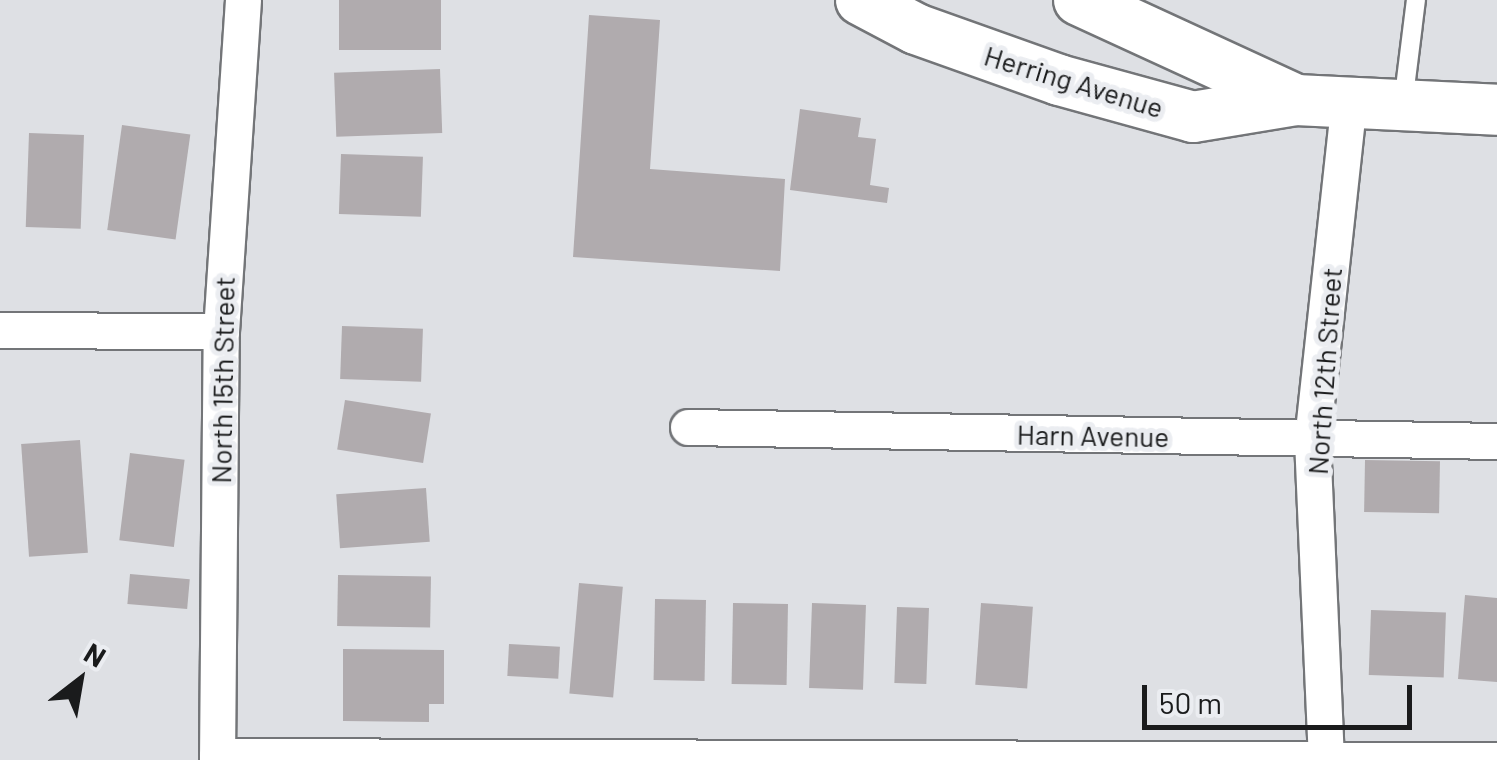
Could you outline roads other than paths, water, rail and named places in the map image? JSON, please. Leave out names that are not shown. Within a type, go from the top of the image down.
[{"type":"main road","name":"Herring Avenue","points":[[860,0],[916,28],[1058,80],[1193,117],[1296,100],[1497,110]]},
{"type":"main road","name":"Herring Avenue","points":[[1079,0],[1296,100]]},
{"type":"street","name":"North 15th Street","points":[[217,758],[221,331],[243,0]]},
{"type":"street","name":"North 12th Street","points":[[1326,760],[1312,440],[1350,102]]},
{"type":"street","points":[[0,330],[221,331]]},
{"type":"street","name":"Harn Avenue","points":[[688,427],[1497,441]]},
{"type":"street","points":[[217,758],[1497,760]]},
{"type":"lane","points":[[1402,105],[1416,0]]}]
